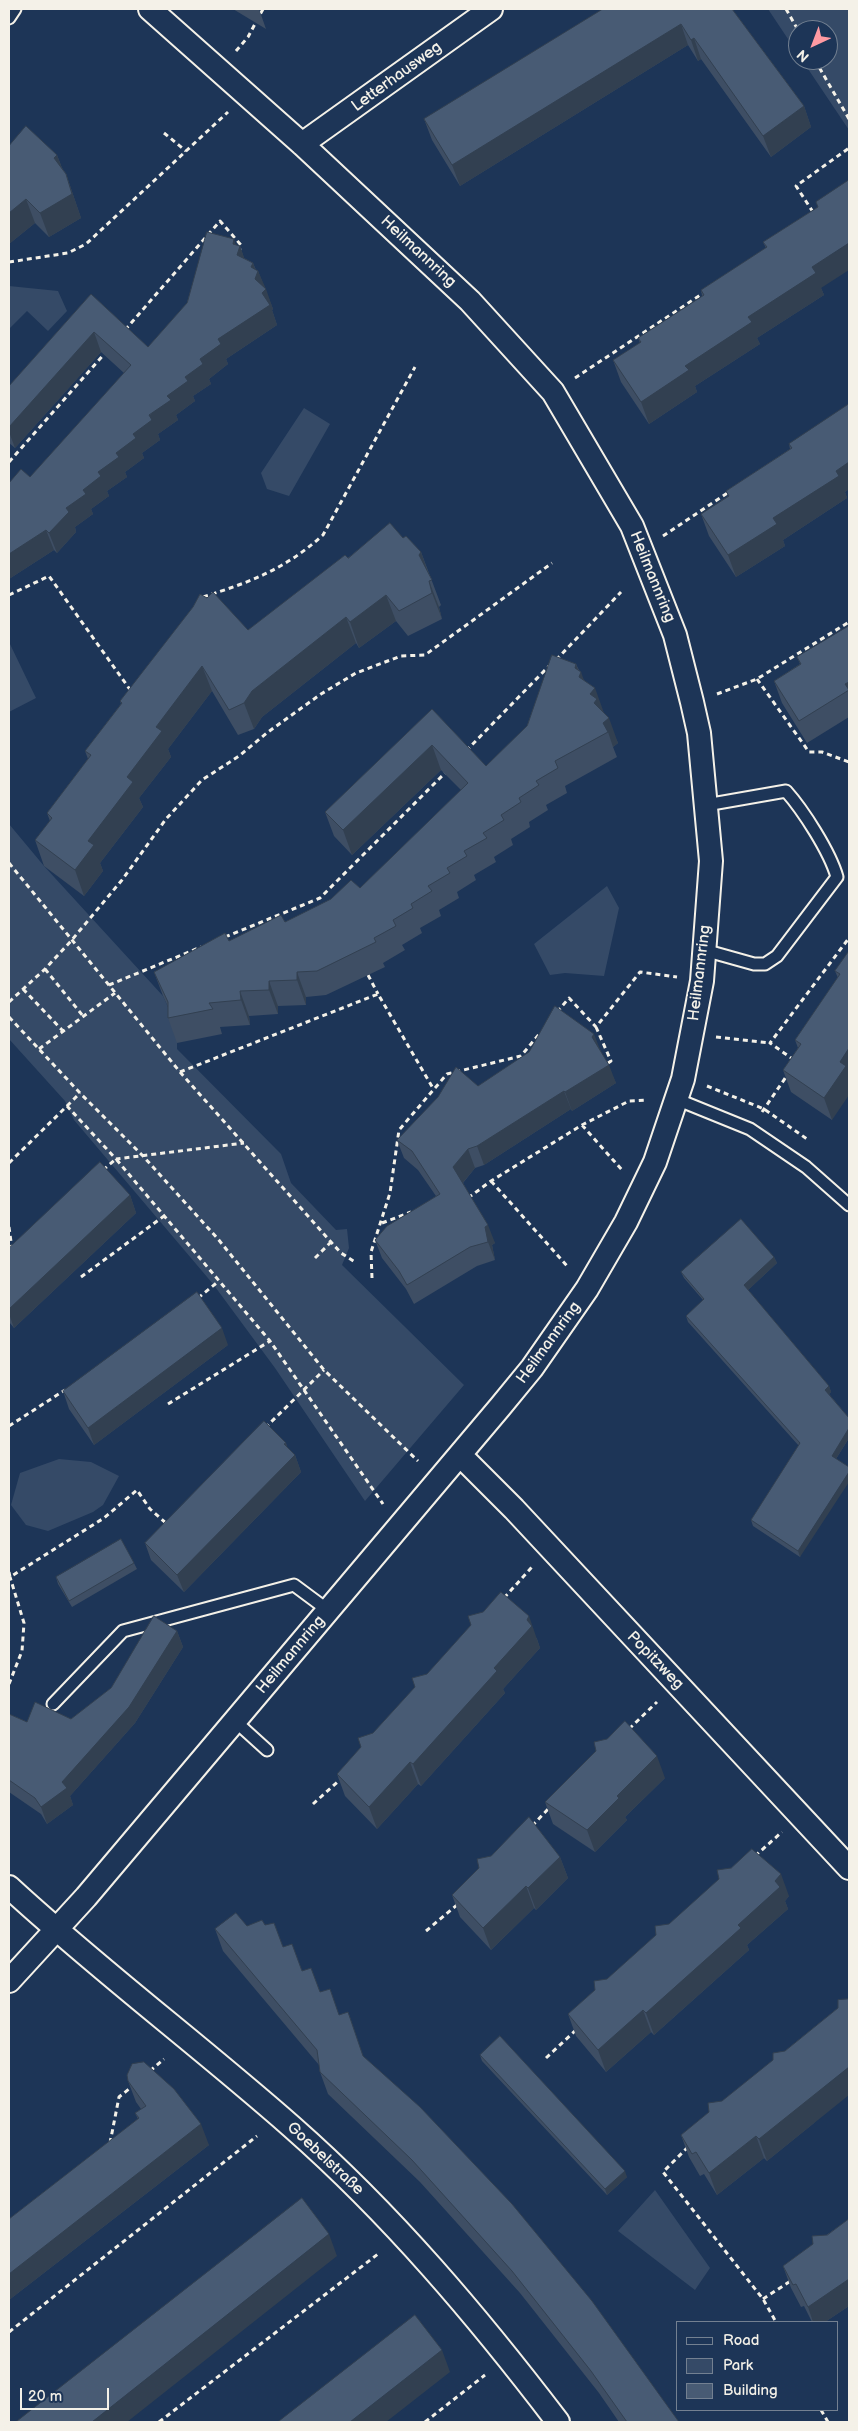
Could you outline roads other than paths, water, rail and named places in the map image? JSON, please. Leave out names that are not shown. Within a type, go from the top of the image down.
[{"type":"street","name":"Heilmannring","points":[[9,1981],[57,1931],[460,1455],[532,1368],[587,1289],[626,1222],[641,1191],[654,1162],[676,1100],[692,1035],[702,981],[711,861],[699,733],[676,636],[632,526],[553,392],[470,301],[302,144],[150,9]]},
{"type":"street","name":"Letterhausweg","points":[[302,144],[491,9]]},
{"type":"street","name":"Popitzweg","points":[[460,1455],[849,1868]]},
{"type":"street","name":"Goebelstraße","points":[[9,1887],[57,1931],[293,2128],[406,2236],[506,2354],[558,2422]]},
{"type":"lane","points":[[9,18],[15,9]]},
{"type":"lane","points":[[704,950],[754,964],[766,964],[776,956],[837,877],[832,862],[799,806],[786,791],[706,805]]},
{"type":"lane","points":[[676,1100],[750,1129],[806,1167],[849,1204]]},
{"type":"lane","points":[[53,1704],[123,1631],[294,1585],[329,1611]]},
{"type":"lane","points":[[235,1721],[267,1750]]}]
